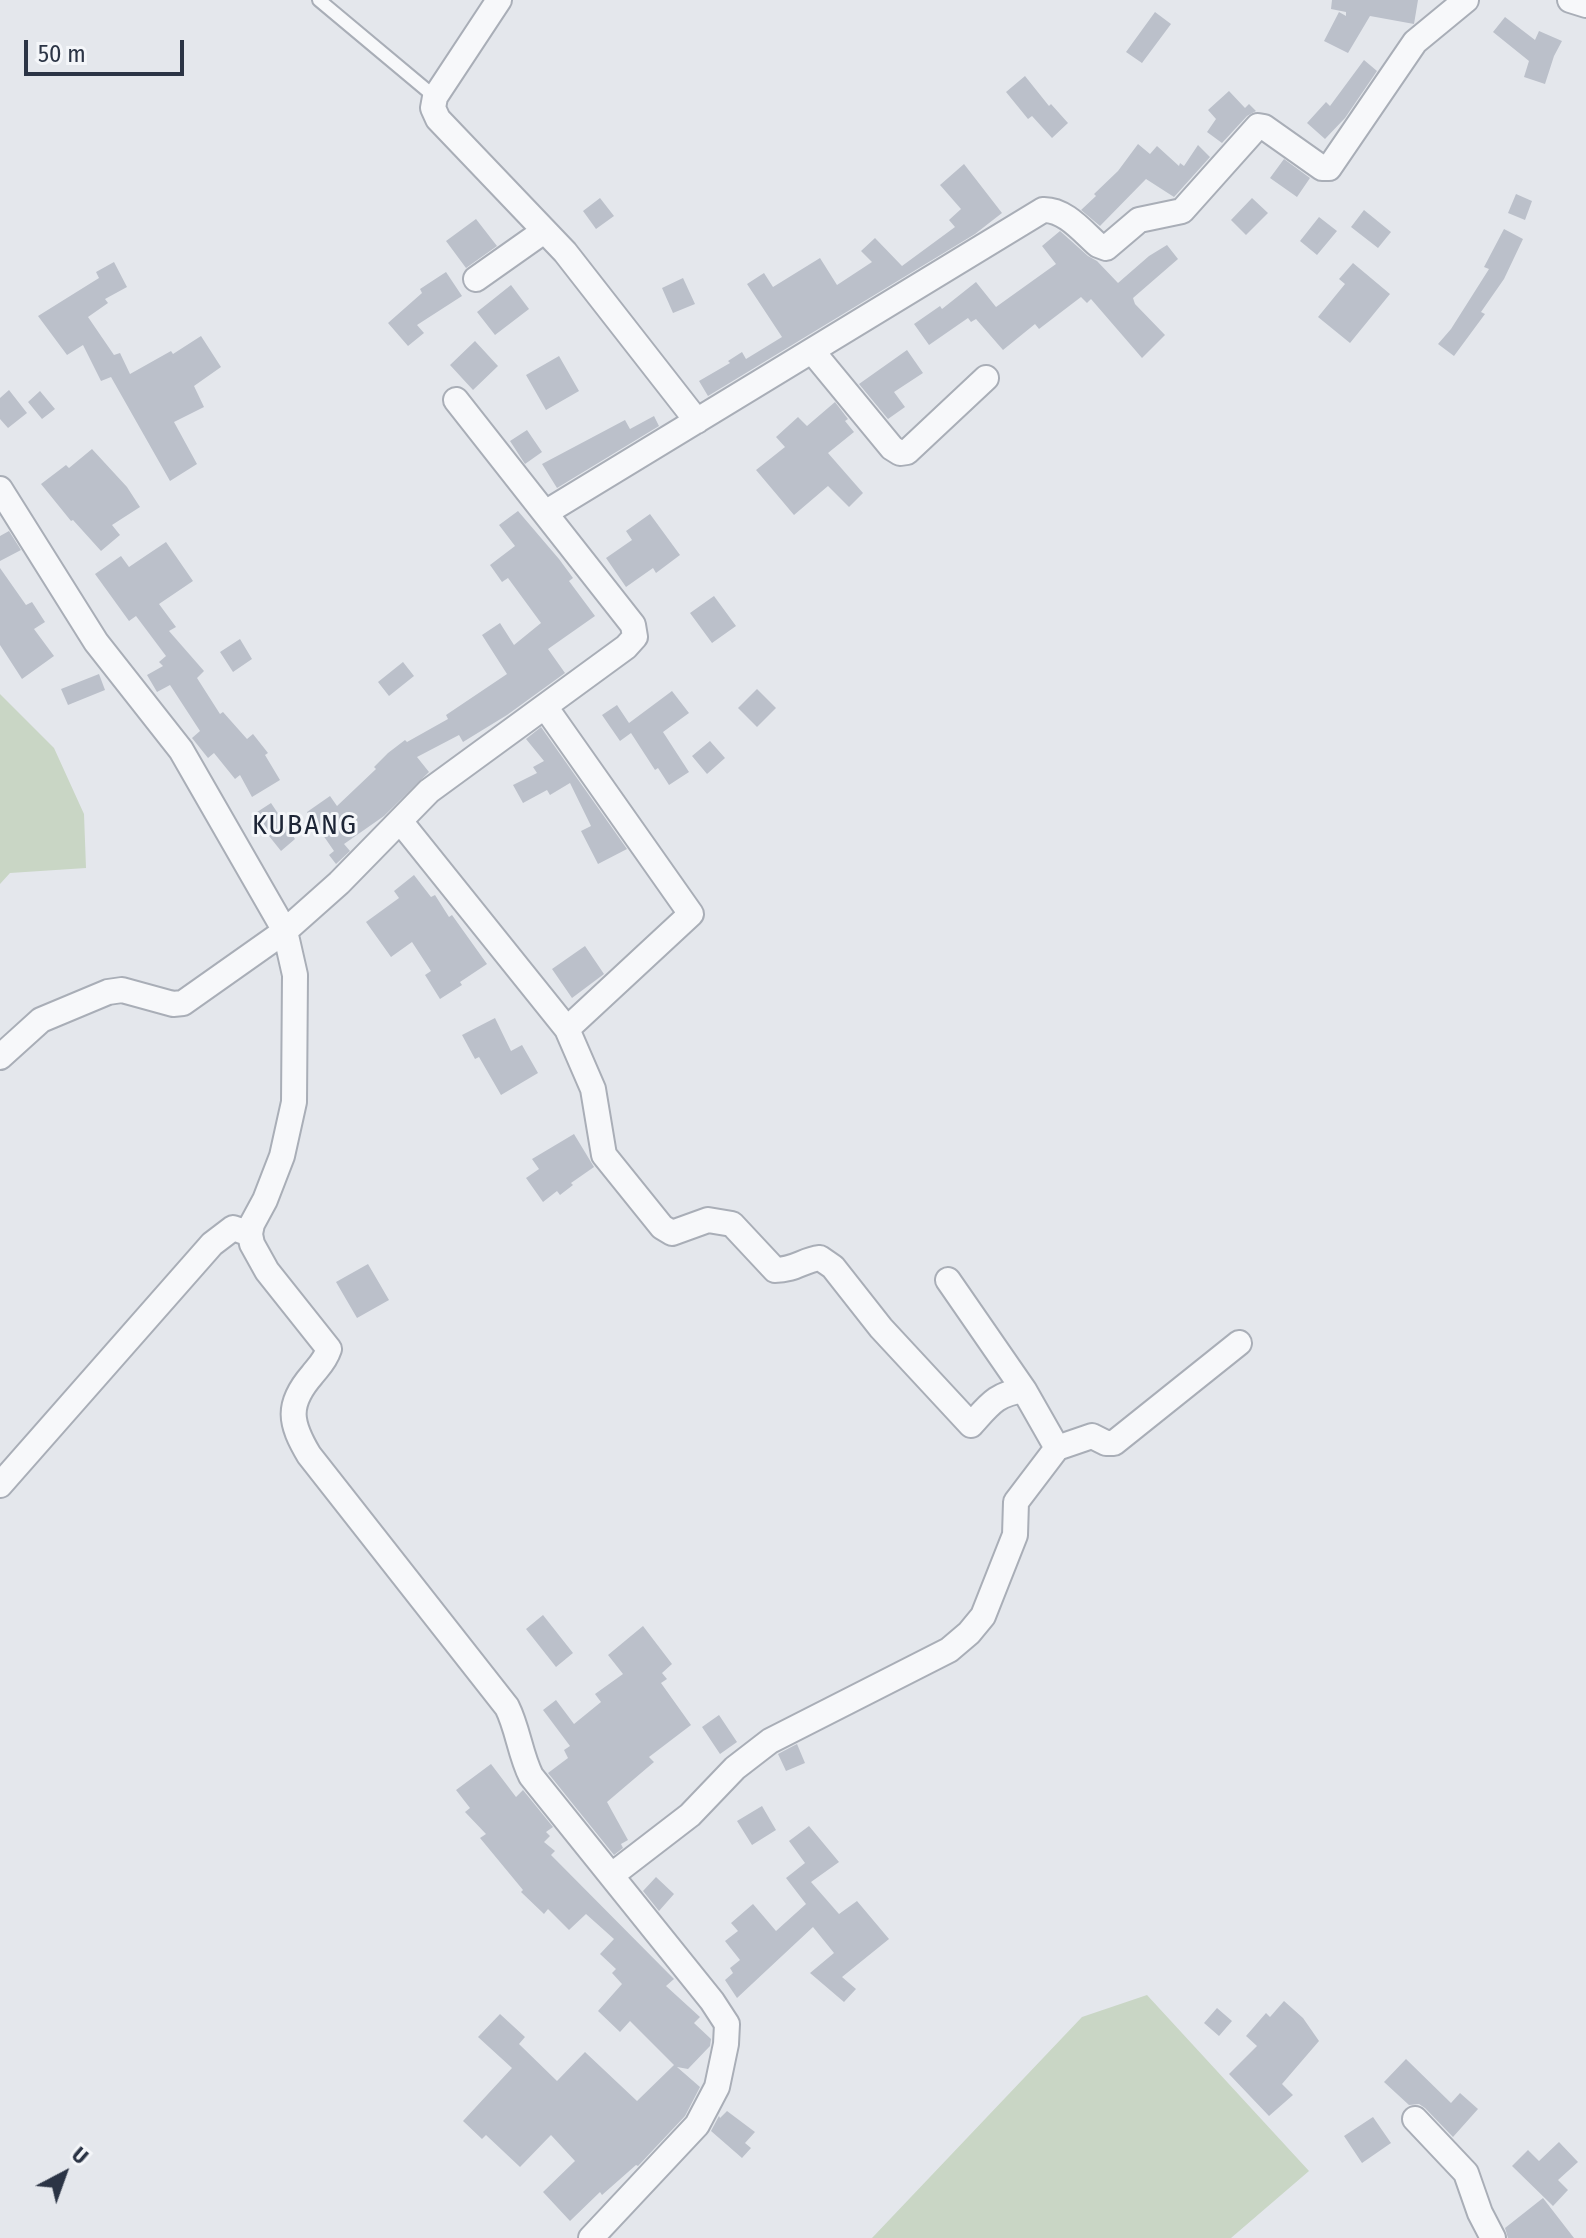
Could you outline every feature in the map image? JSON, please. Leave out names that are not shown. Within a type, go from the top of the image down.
[{"type":"street","points":[[499,0],[435,97],[433,108],[438,119],[565,252],[697,421]]},
{"type":"street","points":[[545,513],[1043,210],[1061,214],[1104,248],[1139,220],[1179,213],[1258,126],[1264,127],[1322,168],[1329,168],[1415,42],[1466,0]]},
{"type":"street","points":[[1570,0],[1586,5]]},
{"type":"street","points":[[476,279],[544,231]]},
{"type":"street","points":[[812,351],[892,448],[900,453],[907,452],[986,378]]},
{"type":"street","points":[[0,1057],[41,1020],[108,992],[122,990],[173,1004],[183,1003],[285,931],[339,883],[429,791],[546,708],[635,637],[636,630],[456,400]]},
{"type":"street","points":[[0,489],[96,642],[181,750],[285,931],[295,975],[294,1102],[282,1156],[250,1234],[267,1271],[329,1349],[324,1363],[296,1396],[292,1415],[296,1434],[309,1455],[507,1707],[531,1776],[712,2001],[727,2024],[717,2087],[697,2125],[591,2238]]},
{"type":"street","points":[[546,708],[691,914],[567,1029]]},
{"type":"street","points":[[400,821],[567,1029],[593,1089],[604,1155],[662,1227],[672,1233],[708,1220],[732,1224],[775,1270],[791,1270],[811,1259],[820,1258],[833,1267],[881,1328],[971,1425],[995,1399],[1005,1393],[1024,1390]]},
{"type":"street","points":[[0,1485],[212,1244],[233,1228],[250,1234]]},
{"type":"street","points":[[948,1280],[1024,1390],[1057,1448]]},
{"type":"street","points":[[612,1875],[690,1815],[735,1768],[770,1741],[949,1650],[983,1616],[1015,1535],[1016,1502],[1057,1448],[1092,1436],[1106,1443],[1114,1443],[1239,1343]]},
{"type":"street","points":[[1415,2119],[1466,2173],[1480,2213],[1493,2238]]},
{"type":"lane","points":[[319,0],[435,97]]},
{"type":"green space","points":[[0,694],[54,748],[84,814],[86,868],[10,873],[0,884]]},
{"type":"green space","points":[[1147,1995],[1309,2171],[1231,2238],[872,2238],[1082,2017]]},
{"type":"building","points":[[1332,0],[1418,0],[1414,24],[1370,16],[1348,53],[1324,41],[1339,12],[1346,16],[1346,12],[1331,9]]},
{"type":"building","points":[[1155,12],[1171,24],[1142,63],[1126,52]]},
{"type":"building","points":[[1505,17],[1535,40],[1539,31],[1562,41],[1545,84],[1524,77],[1529,61],[1493,32]]},
{"type":"building","points":[[1364,60],[1377,71],[1345,118],[1325,139],[1307,123],[1326,102],[1330,106]]},
{"type":"building","points":[[1025,76],[1049,106],[1051,104],[1068,123],[1052,138],[1032,116],[1028,119],[1006,92]]},
{"type":"building","points":[[1229,91],[1245,108],[1249,104],[1256,111],[1247,116],[1222,143],[1207,132],[1216,119],[1208,110]]},
{"type":"building","points":[[1138,144],[1150,154],[1157,146],[1179,166],[1180,163],[1184,166],[1198,145],[1210,157],[1174,197],[1146,179],[1100,226],[1081,210],[1118,171]]},
{"type":"building","points":[[1284,159],[1310,178],[1297,197],[1270,178]]},
{"type":"building","points":[[964,164],[1002,213],[975,234],[708,396],[699,381],[730,363],[728,361],[742,352],[746,359],[782,337],[747,284],[764,273],[773,287],[820,258],[837,285],[872,262],[861,251],[875,238],[902,266],[955,227],[949,220],[961,209],[940,185]]},
{"type":"building","points":[[1516,194],[1532,201],[1525,220],[1508,213]]},
{"type":"building","points":[[600,198],[614,216],[596,229],[583,211]]},
{"type":"building","points":[[1252,198],[1268,213],[1246,235],[1231,220]]},
{"type":"building","points":[[1364,210],[1391,232],[1378,248],[1351,227]]},
{"type":"building","points":[[1319,217],[1337,231],[1317,255],[1300,241]]},
{"type":"building","points":[[476,219],[497,246],[466,268],[446,241]]},
{"type":"building","points":[[1504,229],[1523,239],[1504,279],[1481,312],[1485,314],[1454,356],[1438,344],[1489,269],[1484,267]]},
{"type":"building","points":[[1060,231],[1118,283],[1167,245],[1178,259],[1133,298],[1135,304],[1165,335],[1142,358],[1091,299],[1087,303],[1081,297],[1039,329],[1035,324],[1003,350],[976,319],[971,322],[968,318],[929,345],[914,324],[940,306],[942,309],[976,282],[996,307],[1056,264],[1042,246]]},
{"type":"building","points":[[114,262],[127,287],[105,299],[108,303],[88,317],[114,355],[120,353],[130,374],[171,351],[173,354],[201,336],[221,367],[194,386],[204,407],[174,422],[197,464],[170,481],[111,377],[101,381],[83,345],[67,355],[38,316],[99,278],[96,272]]},
{"type":"building","points":[[1353,263],[1390,294],[1350,343],[1318,317],[1345,284],[1339,279]]},
{"type":"building","points":[[446,272],[462,296],[417,325],[424,333],[408,346],[388,323],[422,293],[420,289]]},
{"type":"building","points":[[683,278],[695,304],[673,313],[662,288]]},
{"type":"building","points":[[511,285],[529,309],[495,335],[477,312]]},
{"type":"building","points":[[475,341],[498,366],[473,390],[450,365]]},
{"type":"building","points":[[907,350],[923,373],[894,392],[905,407],[888,419],[859,384]]},
{"type":"building","points":[[559,356],[579,391],[546,410],[526,375]]},
{"type":"building","points":[[9,390],[27,413],[8,428],[0,419],[0,398]]},
{"type":"building","points":[[40,391],[55,409],[42,419],[28,402]]},
{"type":"building","points":[[835,402],[854,432],[828,453],[863,493],[849,507],[828,486],[794,515],[756,470],[785,447],[776,437],[798,417],[807,426]]},
{"type":"building","points":[[654,416],[659,426],[557,488],[542,464],[625,420],[630,429]]},
{"type":"building","points":[[527,430],[542,452],[525,464],[510,441]]},
{"type":"building","points":[[92,449],[127,487],[140,507],[112,525],[120,535],[101,551],[41,484],[66,465],[69,468]]},
{"type":"building","points":[[518,511],[573,578],[569,581],[595,616],[548,649],[565,673],[463,742],[459,735],[417,757],[429,772],[384,816],[344,844],[350,851],[336,864],[329,855],[334,851],[307,812],[330,796],[337,806],[376,769],[374,767],[388,753],[405,740],[407,742],[448,719],[446,715],[507,674],[482,635],[500,623],[514,645],[541,623],[508,578],[502,582],[490,565],[515,546],[499,525]]},
{"type":"building","points":[[650,514],[680,555],[656,573],[653,568],[626,587],[606,558],[632,540],[626,531]]},
{"type":"building","points":[[9,531],[21,550],[0,561],[0,536]]},
{"type":"building","points":[[166,542],[193,581],[159,604],[176,627],[169,631],[204,671],[197,678],[220,714],[223,712],[247,739],[253,734],[268,753],[265,755],[280,780],[252,797],[240,775],[235,779],[214,753],[208,758],[192,738],[200,731],[170,685],[157,692],[147,675],[163,666],[159,662],[166,656],[136,616],[129,621],[95,574],[121,556],[129,567]]},
{"type":"building","points":[[0,568],[26,605],[32,602],[45,622],[34,629],[54,656],[22,679],[0,645]]},
{"type":"building","points":[[714,596],[736,626],[712,643],[690,613]]},
{"type":"building","points":[[240,639],[252,659],[233,672],[220,652]]},
{"type":"building","points":[[403,662],[414,676],[389,696],[378,682]]},
{"type":"building","points":[[99,674],[105,690],[68,705],[61,689]]},
{"type":"building","points":[[757,689],[776,708],[757,727],[738,708]]},
{"type":"building","points":[[672,691],[689,713],[663,732],[689,772],[669,785],[658,768],[655,770],[631,733],[620,741],[602,715],[617,705],[629,723]]},
{"type":"building","points":[[541,727],[627,849],[598,864],[581,831],[591,826],[570,783],[550,795],[547,790],[523,803],[513,785],[537,773],[533,767],[544,761],[526,739]]},
{"type":"building","points":[[710,741],[725,758],[707,774],[692,756]]},
{"type":"building","points":[[271,803],[295,839],[281,851],[265,831],[262,833],[251,816]]},
{"type":"building","points":[[414,875],[431,897],[435,895],[449,917],[452,915],[487,964],[440,999],[425,975],[431,971],[412,942],[391,957],[366,922],[399,898],[394,891]]},
{"type":"building","points":[[585,946],[604,974],[572,998],[552,969]]},
{"type":"building","points":[[495,1018],[511,1051],[522,1045],[538,1073],[501,1095],[462,1035]]},
{"type":"building","points":[[574,1134],[594,1167],[560,1195],[557,1191],[543,1202],[526,1178],[539,1169],[532,1159]]},
{"type":"building","points":[[368,1264],[389,1300],[357,1318],[336,1282]]},
{"type":"building","points":[[543,1615],[573,1653],[556,1667],[526,1629]]},
{"type":"building","points":[[643,1626],[672,1664],[662,1673],[667,1679],[661,1683],[691,1725],[649,1757],[654,1762],[607,1802],[628,1840],[614,1855],[548,1773],[568,1758],[564,1750],[570,1746],[543,1710],[556,1700],[574,1724],[601,1702],[595,1694],[623,1674],[608,1655]]},
{"type":"building","points":[[719,1715],[737,1742],[720,1754],[702,1727]]},
{"type":"building","points":[[797,1744],[805,1763],[786,1771],[778,1754]]},
{"type":"building","points":[[491,1764],[516,1797],[523,1790],[553,1827],[546,1832],[550,1836],[544,1842],[555,1851],[551,1855],[674,1979],[666,1986],[700,2017],[694,2023],[711,2039],[710,2046],[688,2069],[677,2067],[700,2087],[685,2116],[638,2166],[602,2195],[600,2192],[570,2221],[543,2192],[575,2161],[551,2135],[520,2167],[486,2135],[482,2139],[463,2121],[512,2068],[478,2037],[500,2014],[525,2037],[519,2044],[557,2081],[585,2052],[637,2101],[674,2065],[630,2021],[620,2032],[598,2011],[622,1984],[612,1973],[616,1969],[600,1954],[614,1939],[586,1914],[569,1930],[548,1909],[544,1914],[521,1892],[523,1890],[480,1838],[486,1834],[465,1812],[470,1808],[456,1790]]},
{"type":"building","points":[[762,1806],[776,1830],[752,1845],[737,1821]]},
{"type":"building","points":[[809,1826],[839,1862],[811,1882],[839,1914],[857,1901],[889,1939],[842,1977],[856,1989],[844,2002],[810,1973],[834,1953],[813,1927],[737,1998],[725,1980],[733,1973],[730,1968],[740,1960],[725,1941],[738,1931],[731,1923],[753,1904],[776,1931],[806,1904],[786,1878],[805,1863],[789,1841]]},
{"type":"building","points":[[656,1877],[674,1894],[659,1911],[643,1891]]},
{"type":"building","points":[[1284,2001],[1303,2018],[1319,2041],[1282,2084],[1293,2095],[1269,2116],[1229,2074],[1257,2046],[1246,2036],[1266,2013],[1270,2017]]},
{"type":"building","points":[[1217,2008],[1232,2021],[1219,2036],[1204,2023]]},
{"type":"building","points":[[1406,2059],[1451,2103],[1460,2093],[1478,2109],[1453,2137],[1425,2108],[1419,2104],[1409,2105],[1384,2082]]},
{"type":"building","points":[[727,2111],[755,2132],[745,2143],[751,2148],[742,2158],[711,2131],[719,2116]]},
{"type":"building","points":[[1373,2117],[1391,2143],[1362,2163],[1344,2136]]},
{"type":"building","points":[[1559,2142],[1578,2162],[1558,2180],[1568,2190],[1553,2206],[1512,2166],[1528,2150],[1539,2161]]},
{"type":"building","points":[[1543,2198],[1574,2238],[1508,2238],[1505,2228]]},
{"type":"district","name":"KUBANG","points":[[305,826]]}]
